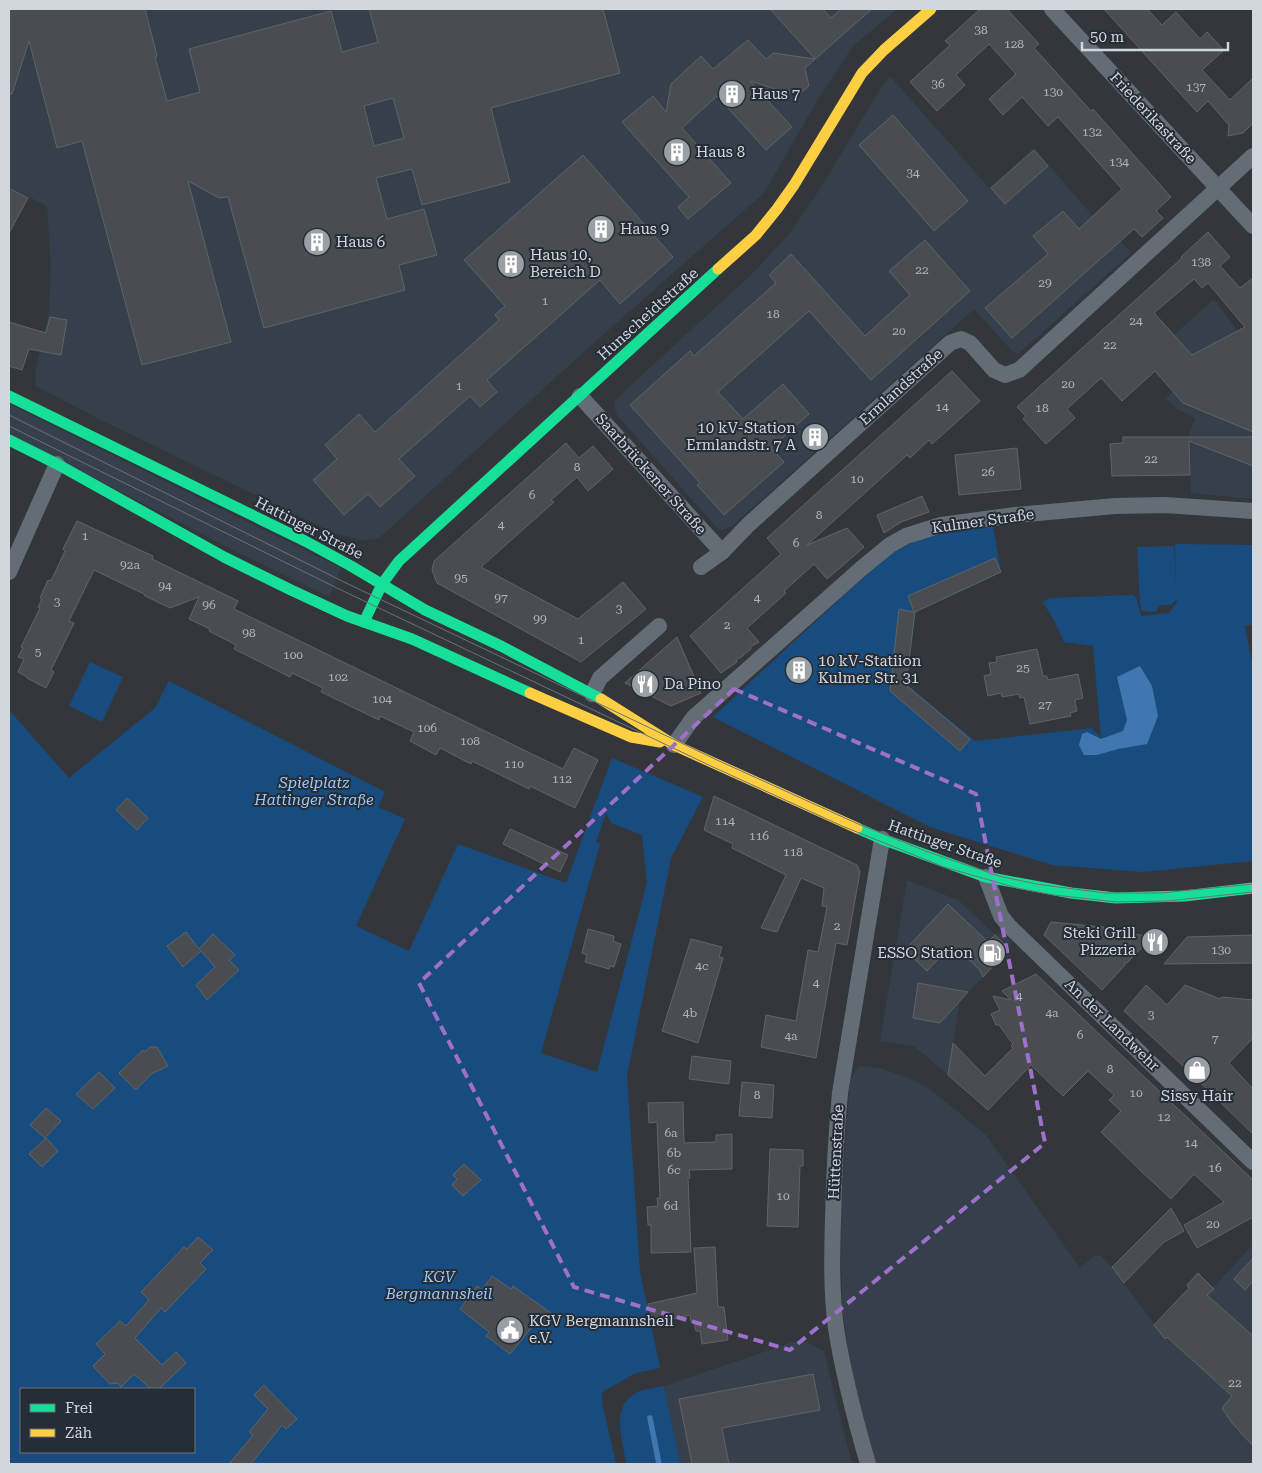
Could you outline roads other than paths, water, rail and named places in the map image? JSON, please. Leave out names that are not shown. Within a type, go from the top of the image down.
[{"type":"main road","name":"Hunscheidtstraße","points":[[364,622],[382,584],[399,562],[756,235],[777,210],[794,185],[862,73],[884,50],[931,9]]},
{"type":"main road","name":"Hattinger Straße","points":[[9,396],[305,541],[425,610],[501,646],[592,694],[674,744],[882,839],[986,877],[1071,893],[1116,898],[1186,895],[1253,888]]},
{"type":"main road","name":"Hattinger Straße","points":[[9,440],[57,464],[224,557],[317,603],[412,639],[582,717],[631,737],[674,744]]},
{"type":"main road","points":[[582,717],[592,694]]},
{"type":"street","name":"Friederikastraße","points":[[1052,9],[1253,226]]},
{"type":"street","points":[[1217,188],[1253,156]]},
{"type":"street","name":"Ermlandstraße","points":[[700,567],[722,552],[748,525],[950,343],[962,339],[970,342],[994,370],[1005,375],[1019,370],[1217,188]]},
{"type":"street","name":"Saarbrückener Straße","points":[[580,396],[722,552]]},
{"type":"street","points":[[9,572],[57,464]]},
{"type":"street","name":"Kulmer Straße","points":[[674,744],[693,718],[767,651],[862,568],[890,545],[906,536],[941,525],[1115,506],[1165,505],[1253,511]]},
{"type":"street","points":[[592,694],[600,678],[660,626]]},
{"type":"street","name":"Hüttenstraße","points":[[868,1464],[851,1404],[836,1328],[832,1282],[832,1235],[835,1145],[840,1093],[882,839]]},
{"type":"street","name":"An der Landwehr","points":[[986,877],[1001,916],[1009,926],[1253,1162]]},
{"type":"waterway","points":[[650,1418],[659,1464]]},
{"type":"tram line","points":[[9,415],[344,582],[717,760],[856,823],[928,852],[999,876],[1036,884],[1105,893],[1161,893],[1253,884]]},
{"type":"tram line","points":[[9,426],[341,590],[713,767],[842,826],[944,867],[1017,888],[1054,895],[1116,902],[1167,901],[1253,892]]},
{"type":"place","name":"Haus 7","points":[[732,94]]},
{"type":"place","name":"Haus 8","points":[[677,152]]},
{"type":"place","name":"Haus 9","points":[[601,229]]},
{"type":"place","name":"Haus 6","points":[[317,242]]},
{"type":"place","name":"Haus 10, Bereich D","points":[[511,264]]},
{"type":"place","name":"10 kV-Station Ermlandstr. 7 A","points":[[815,437]]},
{"type":"place","name":"10 kV-Statiion Kulmer Str. 31","points":[[799,670]]},
{"type":"place","name":"Da Pino","points":[[645,684]]},
{"type":"place","name":"Steki Grill Pizzeria","points":[[1155,942]]},
{"type":"place","name":"ESSO Station","points":[[992,953]]},
{"type":"place","name":"Sissy Hair","points":[[1197,1070]]},
{"type":"place","name":"KGV Bergmannsheil e.V.","points":[[510,1330]]},
{"type":"park label","name":"Spielplatz Hattinger Straße","points":[[314,792]]},
{"type":"park label","name":"KGV Bergmannsheil","points":[[439,1286]]}]
